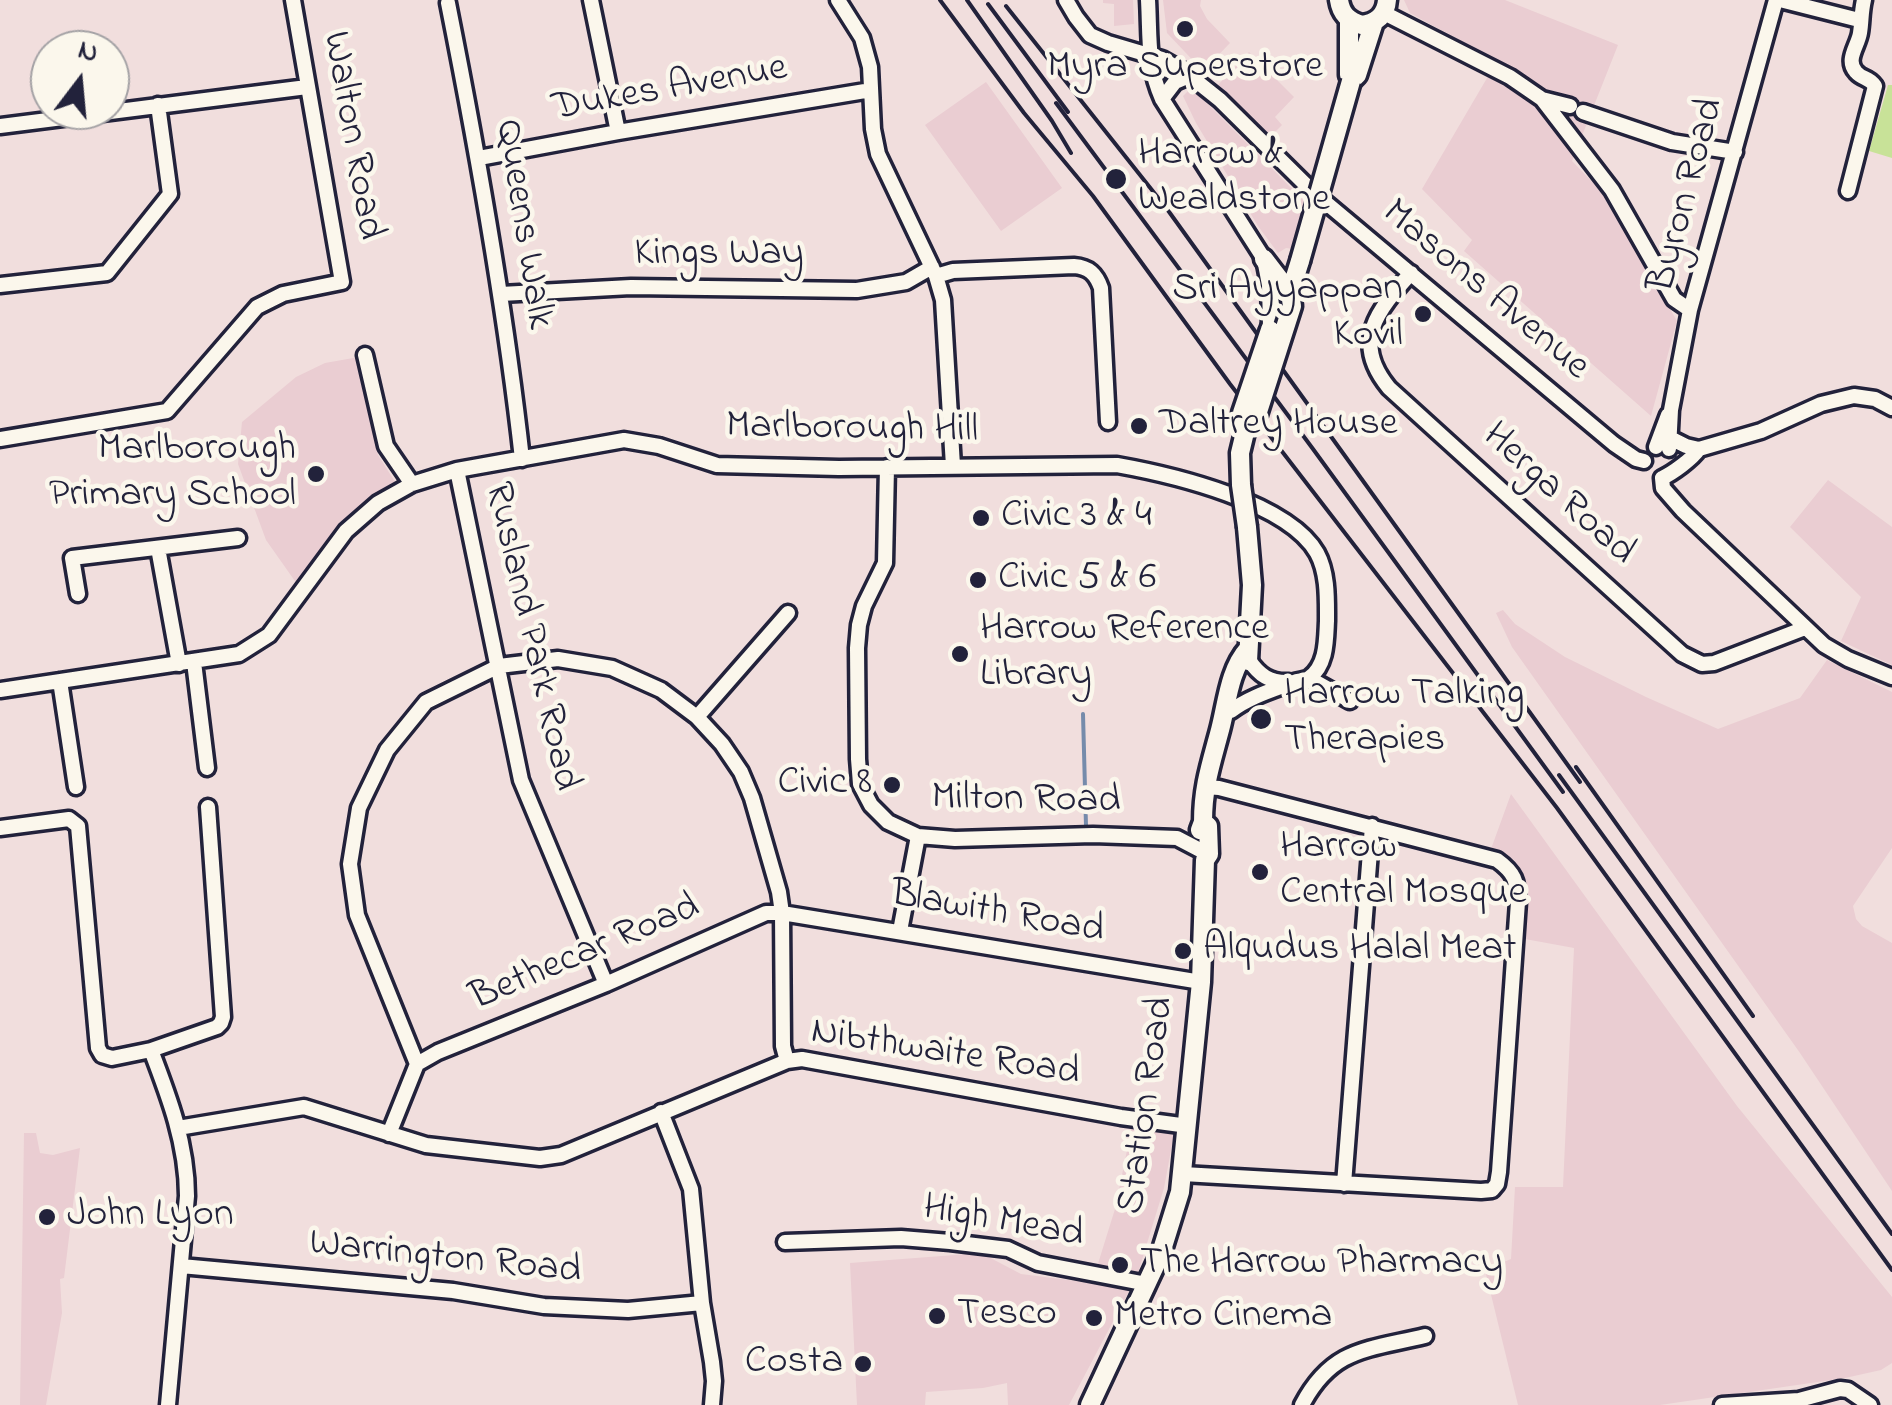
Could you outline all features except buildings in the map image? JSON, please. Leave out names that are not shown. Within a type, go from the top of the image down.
[{"type":"main road","points":[[1341,6],[1362,25],[1382,12]]},
{"type":"main road","points":[[1341,6],[1354,68]]},
{"type":"main road","points":[[1246,428],[1256,418],[1292,306],[1290,294],[1354,68],[1382,12]]},
{"type":"main road","points":[[1268,267],[1290,294]]},
{"type":"main road","points":[[1248,654],[1252,585],[1241,485],[1240,453],[1246,428],[1242,413],[1281,302],[1290,294]]},
{"type":"main road","name":"Station Road","points":[[1221,728],[1232,711],[1248,654]]},
{"type":"main road","name":"Station Road","points":[[1090,1405],[1147,1284],[1176,1209],[1201,982],[1203,855],[1209,854],[1208,826],[1201,825],[1205,787],[1224,706],[1241,657],[1248,654]]},
{"type":"street","name":"Walton Road","points":[[0,438],[167,411],[257,307],[283,294],[342,282],[294,0]]},
{"type":"street","points":[[591,0],[618,132]]},
{"type":"street","points":[[838,0],[862,38],[870,67],[878,154],[934,271],[943,300],[954,466]]},
{"type":"street","name":"Masons Avenue","points":[[1066,0],[1090,35],[1177,66],[1220,100],[1312,190],[1614,444],[1644,461]]},
{"type":"street","points":[[1148,0],[1153,76],[1162,98],[1268,267],[1270,330]]},
{"type":"street","points":[[1848,190],[1875,86],[1852,68],[1864,0]]},
{"type":"street","points":[[1772,1],[1859,20]]},
{"type":"street","name":"Byron Road","points":[[1665,445],[1690,310],[1772,1]]},
{"type":"street","name":"Queens Walk","points":[[448,3],[479,158],[522,458]]},
{"type":"street","points":[[1382,12],[1510,76],[1542,99],[1612,190],[1674,299],[1690,310]]},
{"type":"street","points":[[1162,98],[1175,82],[1189,76]]},
{"type":"street","points":[[0,126],[308,86]]},
{"type":"street","name":"Dukes Avenue","points":[[479,158],[872,90]]},
{"type":"street","points":[[1542,99],[1672,142],[1735,152]]},
{"type":"street","points":[[0,285],[106,272],[170,194],[158,105]]},
{"type":"street","points":[[1268,267],[1284,267],[1300,260]]},
{"type":"street","name":"Kings Way","points":[[501,294],[631,287],[857,290],[906,282],[934,271],[1088,268],[1101,288],[1108,422]]},
{"type":"street","name":"Herga Road","points":[[1411,273],[1384,302],[1372,326],[1372,361],[1380,376],[1682,654],[1702,664],[1714,663],[1804,628]]},
{"type":"street","points":[[365,355],[386,446],[412,484]]},
{"type":"street","points":[[1699,449],[1691,459],[1668,473],[1649,474],[1644,461],[1648,452],[1665,445],[1699,449],[1761,431],[1838,399],[1866,397],[1892,408]]},
{"type":"street","name":"Marlborough Hill","points":[[0,690],[238,654],[268,635],[346,531],[378,503],[412,484],[458,470],[624,440],[659,446],[717,465],[1118,465],[1216,491],[1288,522],[1318,556],[1326,592],[1326,644],[1322,659],[1302,680]]},
{"type":"street","points":[[1665,445],[1675,457],[1663,488],[1683,511],[1824,645],[1892,677]]},
{"type":"street","name":"Milton Road","points":[[888,467],[885,562],[859,625],[858,759],[860,784],[871,805],[888,822],[918,836],[954,840],[1093,835],[1176,838],[1201,825]]},
{"type":"street","name":"Rusland Park Road","points":[[458,470],[521,780],[606,984]]},
{"type":"street","points":[[78,594],[72,558],[238,538]]},
{"type":"street","points":[[158,548],[207,768]]},
{"type":"street","points":[[697,717],[788,613]]},
{"type":"street","points":[[1248,654],[1256,670],[1271,680],[1302,680],[1350,701]]},
{"type":"street","points":[[388,1134],[417,1064],[357,914],[350,864],[359,808],[387,750],[426,702],[499,666],[558,659],[612,668],[661,690],[697,717],[722,744],[741,772],[778,892],[782,912],[782,1046],[788,1061]]},
{"type":"street","points":[[1232,711],[1242,703],[1302,680]]},
{"type":"street","points":[[60,681],[76,786]]},
{"type":"street","points":[[1182,1174],[1492,1190],[1500,1172],[1518,902],[1517,881],[1507,866],[1497,860],[1205,787]]},
{"type":"street","points":[[0,828],[68,819],[78,826],[98,1048],[102,1055],[112,1058],[151,1050],[221,1023],[208,807]]},
{"type":"street","points":[[1344,1184],[1372,826]]},
{"type":"street","points":[[900,931],[918,836]]},
{"type":"street","name":"Milton Road","points":[[1176,838],[1203,855]]},
{"type":"street","name":"Bethecar Road","points":[[417,1064],[766,913],[782,912]]},
{"type":"street","name":"Blawith Road","points":[[782,912],[1201,982]]},
{"type":"street","points":[[151,1050],[173,1107],[187,1177],[168,1405]]},
{"type":"street","name":"Nibthwaite Road","points":[[178,1128],[304,1107],[426,1145],[540,1158],[560,1155],[788,1061],[802,1060],[1188,1126]]},
{"type":"street","points":[[661,1112],[690,1189],[714,1381],[712,1405]]},
{"type":"street","name":"High Mead","points":[[785,1242],[901,1238],[950,1242],[1008,1249],[1038,1262],[1147,1284]]},
{"type":"street","name":"Warrington Road","points":[[182,1266],[454,1291],[544,1306],[628,1310],[702,1303]]},
{"type":"street","points":[[1302,1405],[1313,1384],[1331,1365],[1352,1354],[1425,1336]]},
{"type":"street","points":[[1724,1405],[1799,1400],[1840,1389],[1870,1405]]},
{"type":"shaded area","points":[[1103,0],[1133,0],[1134,24],[1114,26],[1114,4]]},
{"type":"shaded area","points":[[1163,0],[1201,0],[1207,19],[1230,43],[1203,71],[1167,33]]},
{"type":"shaded area","points":[[1404,0],[1505,0],[1618,45],[1572,161],[1603,193],[1677,321],[1651,416],[1464,251],[1472,240],[1422,189],[1497,61],[1410,13]]},
{"type":"shaded area","points":[[1249,52],[1294,97],[1275,117],[1282,125],[1271,136],[1218,85]]},
{"type":"shaded area","points":[[986,82],[1062,188],[1001,231],[925,125]]},
{"type":"shaded area","points":[[1188,91],[1211,107],[1305,202],[1293,249],[1278,253],[1258,226],[1196,123],[1183,96]]},
{"type":"shaded area","name":"Marlborough Primary School","points":[[359,357],[378,455],[397,485],[344,530],[297,584],[266,540],[238,464],[242,422],[296,377],[325,363]]},
{"type":"shaded area","points":[[1828,480],[1892,527],[1892,665],[1841,641],[1861,597],[1790,527]]},
{"type":"shaded area","points":[[1503,610],[1515,624],[1565,657],[1718,729],[1800,698],[1827,660],[1892,692],[1892,848],[1853,906],[1862,926],[1892,943],[1892,1191],[1800,1053],[1512,647],[1496,613]]},
{"type":"shaded area","points":[[1511,794],[1737,1106],[1892,1297],[1892,1363],[1881,1370],[1845,1378],[1660,1405],[1518,1405],[1485,1270],[1511,1259],[1515,1187],[1563,1187],[1574,948],[1525,939],[1528,887],[1521,870],[1491,849]]},
{"type":"shaded area","points":[[1132,1126],[1174,1134],[1164,1188],[1137,1276],[1069,1405],[1008,1405],[1007,1383],[926,1392],[925,1405],[857,1405],[850,1263],[981,1253],[1021,1274],[1092,1283],[1115,1209]]},
{"type":"shaded area","name":"John Lyon","points":[[24,1133],[36,1133],[40,1153],[53,1155],[80,1148],[64,1278],[60,1279],[62,1313],[46,1405],[20,1405]]},
{"type":"green space","points":[[1888,85],[1892,85],[1892,158],[1869,151]]},
{"type":"waterway","points":[[1083,714],[1086,826]]},
{"type":"railway","points":[[940,0],[1557,808],[1892,1270]]},
{"type":"railway","points":[[967,0],[1071,153]]},
{"type":"railway","points":[[988,4],[1068,112]]},
{"type":"railway","points":[[1006,6],[1167,209],[1580,782]]},
{"type":"railway","points":[[1056,103],[1563,792]]},
{"type":"railway","points":[[1576,767],[1753,1016]]},
{"type":"railway","points":[[1559,775],[1892,1234]]},
{"type":"place","name":"Myra Superstore","points":[[1185,29]]},
{"type":"place","name":"Harrow & Wealdstone","points":[[1116,179]]},
{"type":"place","name":"Sri Ayyappan Kovil","points":[[1423,314]]},
{"type":"place","name":"Daltrey House","points":[[1139,426]]},
{"type":"place","name":"Marlborough Primary School","points":[[316,474]]},
{"type":"place","name":"Civic 3 & 4","points":[[981,518]]},
{"type":"place","name":"Civic 5 & 6","points":[[978,580]]},
{"type":"place","name":"Harrow Reference Library","points":[[960,654]]},
{"type":"place","name":"Harrow Talking Therapies","points":[[1261,719]]},
{"type":"place","name":"Civic 8","points":[[892,785]]},
{"type":"place","name":"Harrow Central Mosque","points":[[1260,872]]},
{"type":"place","name":"Alqudus Halal Meat","points":[[1183,951]]},
{"type":"place","name":"John Lyon","points":[[47,1217]]},
{"type":"place","name":"The Harrow Pharmacy","points":[[1120,1265]]},
{"type":"place","name":"Tesco","points":[[937,1316]]},
{"type":"place","name":"Metro Cinema","points":[[1094,1318]]},
{"type":"place","name":"Costa","points":[[863,1364]]}]
